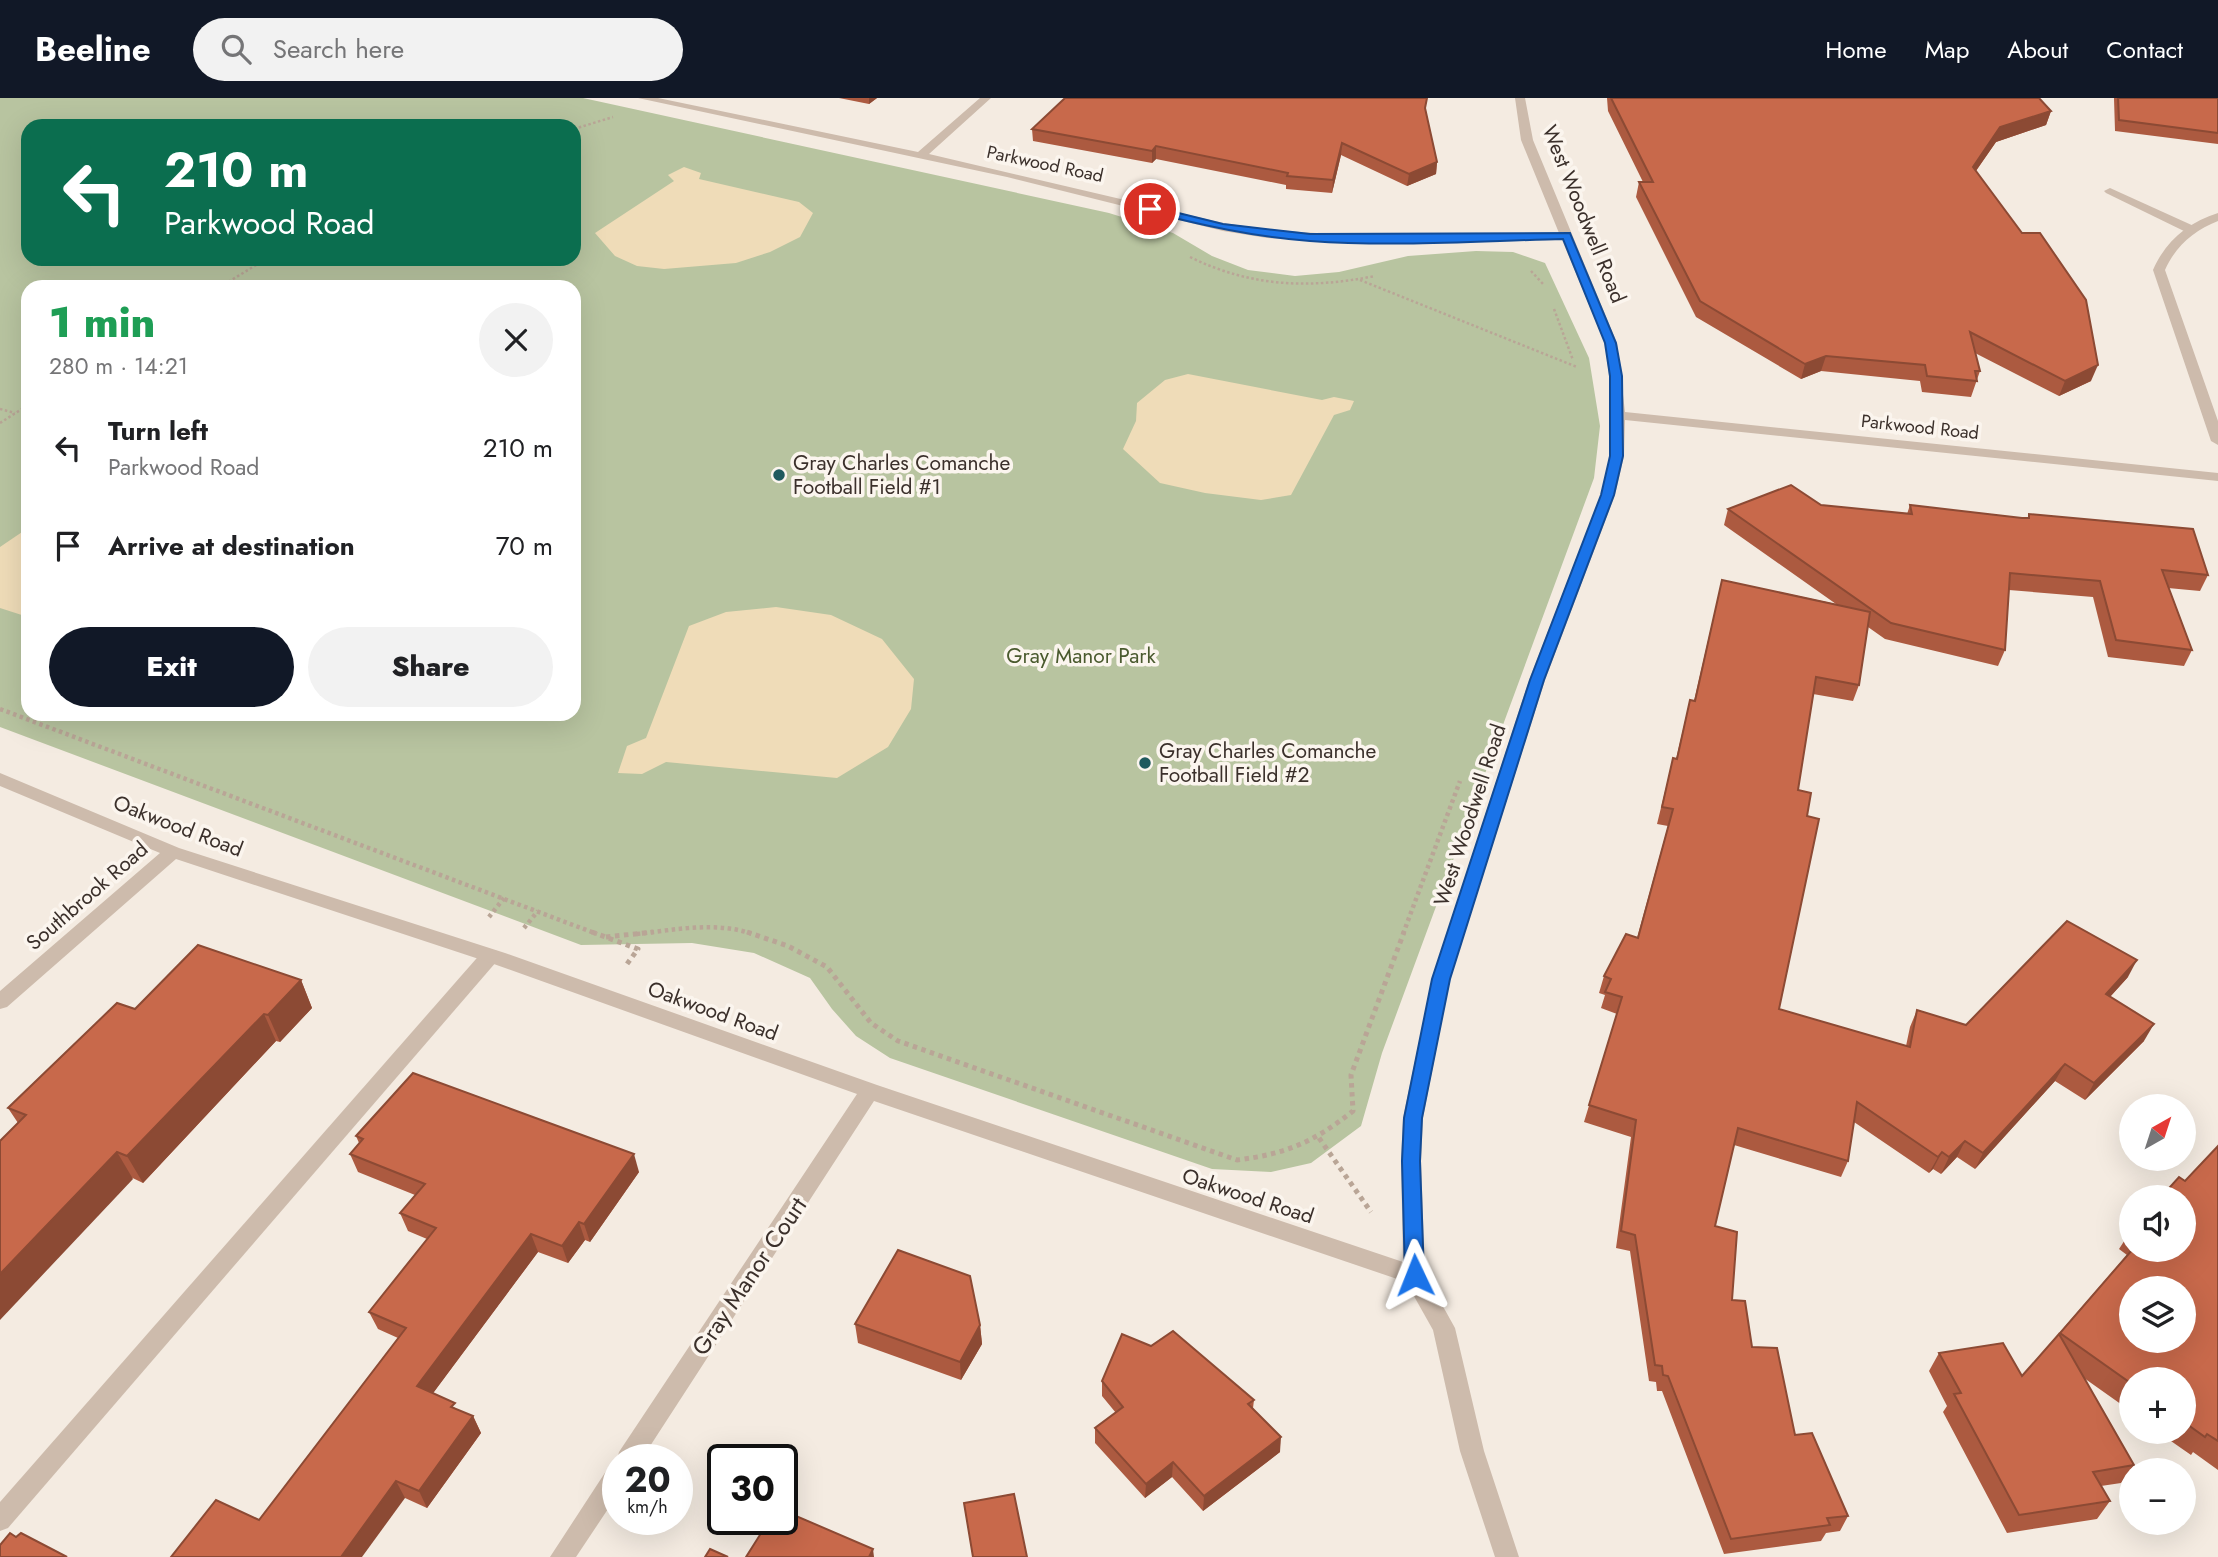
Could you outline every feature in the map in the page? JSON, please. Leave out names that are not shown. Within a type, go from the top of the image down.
[{"type":"street","name":"Parkwood Road","points":[[643,98],[1007,174],[1176,216],[1267,234],[1370,239],[1567,236]]},
{"type":"street","points":[[919,157],[986,98]]},
{"type":"street","name":"West Woodwell Road","points":[[1507,1557],[1472,1451],[1444,1328],[1415,1275],[1411,1161],[1413,1118],[1441,979],[1537,680],[1608,495],[1617,456],[1618,415],[1611,343],[1527,140],[1520,98]]},
{"type":"street","points":[[2110,191],[2192,230]]},
{"type":"street","points":[[2218,217],[2192,230],[2163,257],[2159,270],[2218,441]]},
{"type":"street","name":"Parkwood Road","points":[[1618,415],[2218,477]]},
{"type":"street","name":"Oakwood Road","points":[[0,779],[173,852],[490,956],[870,1091],[1415,1275]]},
{"type":"street","name":"Southbrook Road","points":[[0,1002],[173,852]]},
{"type":"street","points":[[0,1520],[490,956]]},
{"type":"street","name":"Gray Manor Court","points":[[638,1444],[870,1091]]},
{"type":"street","points":[[562,1557],[602,1497]]},
{"type":"path","points":[[581,126],[622,117]]},
{"type":"path","points":[[1184,253],[1218,271],[1259,282],[1338,285],[1378,276]]},
{"type":"path","points":[[232,280],[254,266]]},
{"type":"path","points":[[1527,268],[1544,284],[1548,296]]},
{"type":"path","points":[[1360,280],[1576,366]]},
{"type":"path","points":[[1553,308],[1576,366],[1577,379]]},
{"type":"path","points":[[0,409],[15,413]]},
{"type":"path","points":[[0,423],[21,409]]},
{"type":"path","points":[[0,709],[21,717]]},
{"type":"path","points":[[32,721],[606,937],[687,928],[742,930],[788,946],[827,967],[871,1023],[898,1041],[1237,1160],[1275,1157],[1319,1138],[1353,1111],[1351,1075],[1464,769]]},
{"type":"path","points":[[1319,1138],[1375,1218]]},
{"type":"green space","name":"Gray Manor Park","points":[[0,98],[583,98],[1109,213],[1173,233],[1212,256],[1248,270],[1295,276],[1339,272],[1408,256],[1476,251],[1513,252],[1545,263],[1589,358],[1600,426],[1594,478],[1382,1053],[1361,1126],[1311,1163],[1271,1172],[1212,1169],[890,1058],[856,1036],[810,978],[754,953],[692,943],[581,945],[0,727]]},
{"type":"sand","points":[[684,167],[701,173],[699,179],[799,202],[813,213],[800,237],[770,252],[736,263],[664,269],[637,266],[615,256],[595,233],[674,181],[668,175]]},
{"type":"sand","points":[[1188,374],[1322,400],[1334,397],[1354,401],[1350,410],[1334,415],[1291,495],[1261,500],[1205,493],[1160,483],[1123,449],[1136,421],[1137,403],[1165,380]]},
{"type":"sand","points":[[21,533],[21,615],[0,608],[0,547]]},
{"type":"sand","points":[[776,607],[831,615],[882,639],[914,679],[911,709],[888,747],[837,778],[666,762],[642,774],[618,773],[627,746],[646,738],[689,626],[726,612]]},
{"type":"building","points":[[1065,98],[1427,98],[1425,108],[1437,162],[1409,174],[1342,143],[1333,180],[1287,176],[1288,173],[1156,146],[1152,151],[1032,129]]},
{"type":"building","points":[[1611,98],[2039,98],[2051,111],[2000,127],[1973,167],[2022,233],[2040,233],[2086,300],[2098,365],[2065,381],[1970,332],[1980,371],[1975,371],[1977,381],[1927,376],[1925,365],[1826,356],[1805,364],[1700,301],[1639,182],[1653,182]]},
{"type":"building","points":[[2118,98],[2218,98],[2218,133],[2119,120]]},
{"type":"building","points":[[1791,485],[1821,505],[1912,514],[1910,505],[2022,518],[2029,518],[2029,514],[2193,529],[2208,575],[2162,570],[2192,650],[2116,640],[2100,581],[2010,573],[2005,650],[1891,623],[1728,509]]},
{"type":"building","points":[[1722,580],[1870,612],[1859,685],[1816,677],[1798,790],[1811,793],[1807,816],[1819,819],[1779,1009],[1910,1047],[1917,1010],[1966,1025],[2067,921],[2137,960],[2106,994],[2154,1024],[2094,1083],[2065,1064],[1983,1153],[1965,1141],[1949,1157],[1942,1152],[1938,1157],[1857,1102],[1848,1161],[1738,1128],[1715,1226],[1737,1232],[1732,1300],[1745,1301],[1752,1347],[1777,1348],[1795,1435],[1812,1433],[1848,1516],[1827,1518],[1830,1525],[1731,1539],[1668,1376],[1663,1375],[1662,1366],[1655,1365],[1635,1235],[1621,1231],[1636,1120],[1589,1105],[1622,997],[1605,992],[1611,979],[1604,976],[1626,934],[1638,938],[1673,809],[1662,807],[1673,758],[1677,759],[1690,700],[1695,701]]},
{"type":"building","points":[[198,945],[301,980],[268,1015],[264,1014],[127,1156],[117,1152],[0,1274],[0,1141],[26,1115],[8,1108],[117,1003],[135,1009]]},
{"type":"building","points":[[413,1073],[634,1154],[584,1224],[579,1222],[562,1246],[531,1234],[417,1386],[455,1403],[451,1407],[473,1416],[419,1491],[396,1481],[341,1557],[171,1557],[216,1500],[259,1520],[406,1328],[369,1312],[436,1228],[400,1213],[425,1184],[350,1154],[363,1139],[356,1136]]},
{"type":"building","points":[[2218,1146],[2218,1441],[2196,1431],[2196,1367],[2119,1367],[2119,1375],[2060,1333],[2122,1262],[2196,1262],[2196,1185],[2172,1185],[2179,1177],[2185,1181]]},
{"type":"building","points":[[898,1250],[970,1276],[980,1325],[960,1362],[855,1324]]},
{"type":"building","points":[[1173,1331],[1254,1400],[1248,1404],[1281,1437],[1204,1496],[1173,1462],[1146,1484],[1095,1428],[1123,1407],[1102,1381],[1122,1334],[1151,1346]]},
{"type":"building","points":[[2059,1334],[2119,1439],[2119,1444],[2122,1444],[2130,1458],[2119,1458],[2119,1468],[2093,1472],[2110,1501],[2019,1515],[1954,1394],[1961,1393],[1939,1353],[2003,1343],[2022,1376]]},
{"type":"building","points":[[1014,1494],[1027,1557],[973,1557],[964,1503]]},
{"type":"building","points":[[798,1517],[873,1549],[869,1557],[746,1557],[760,1535],[798,1535]]},
{"type":"building","points":[[10,1533],[16,1537],[21,1533],[67,1557],[0,1557],[0,1545]]},
{"type":"building","points":[[710,1549],[728,1557],[705,1557]]},
{"type":"place","name":"Gray Charles Comanche Football Field #1","points":[[779,475]]},
{"type":"place","name":"Gray Charles Comanche Football Field #2","points":[[1145,763]]},
{"type":"route","points":[[1150,209],[1223,227],[1310,237],[1370,239],[1567,236],[1611,343],[1618,415],[1617,456],[1608,495],[1537,680],[1471,882],[1441,979],[1423,1062],[1413,1118],[1411,1161],[1415,1275]]}]
